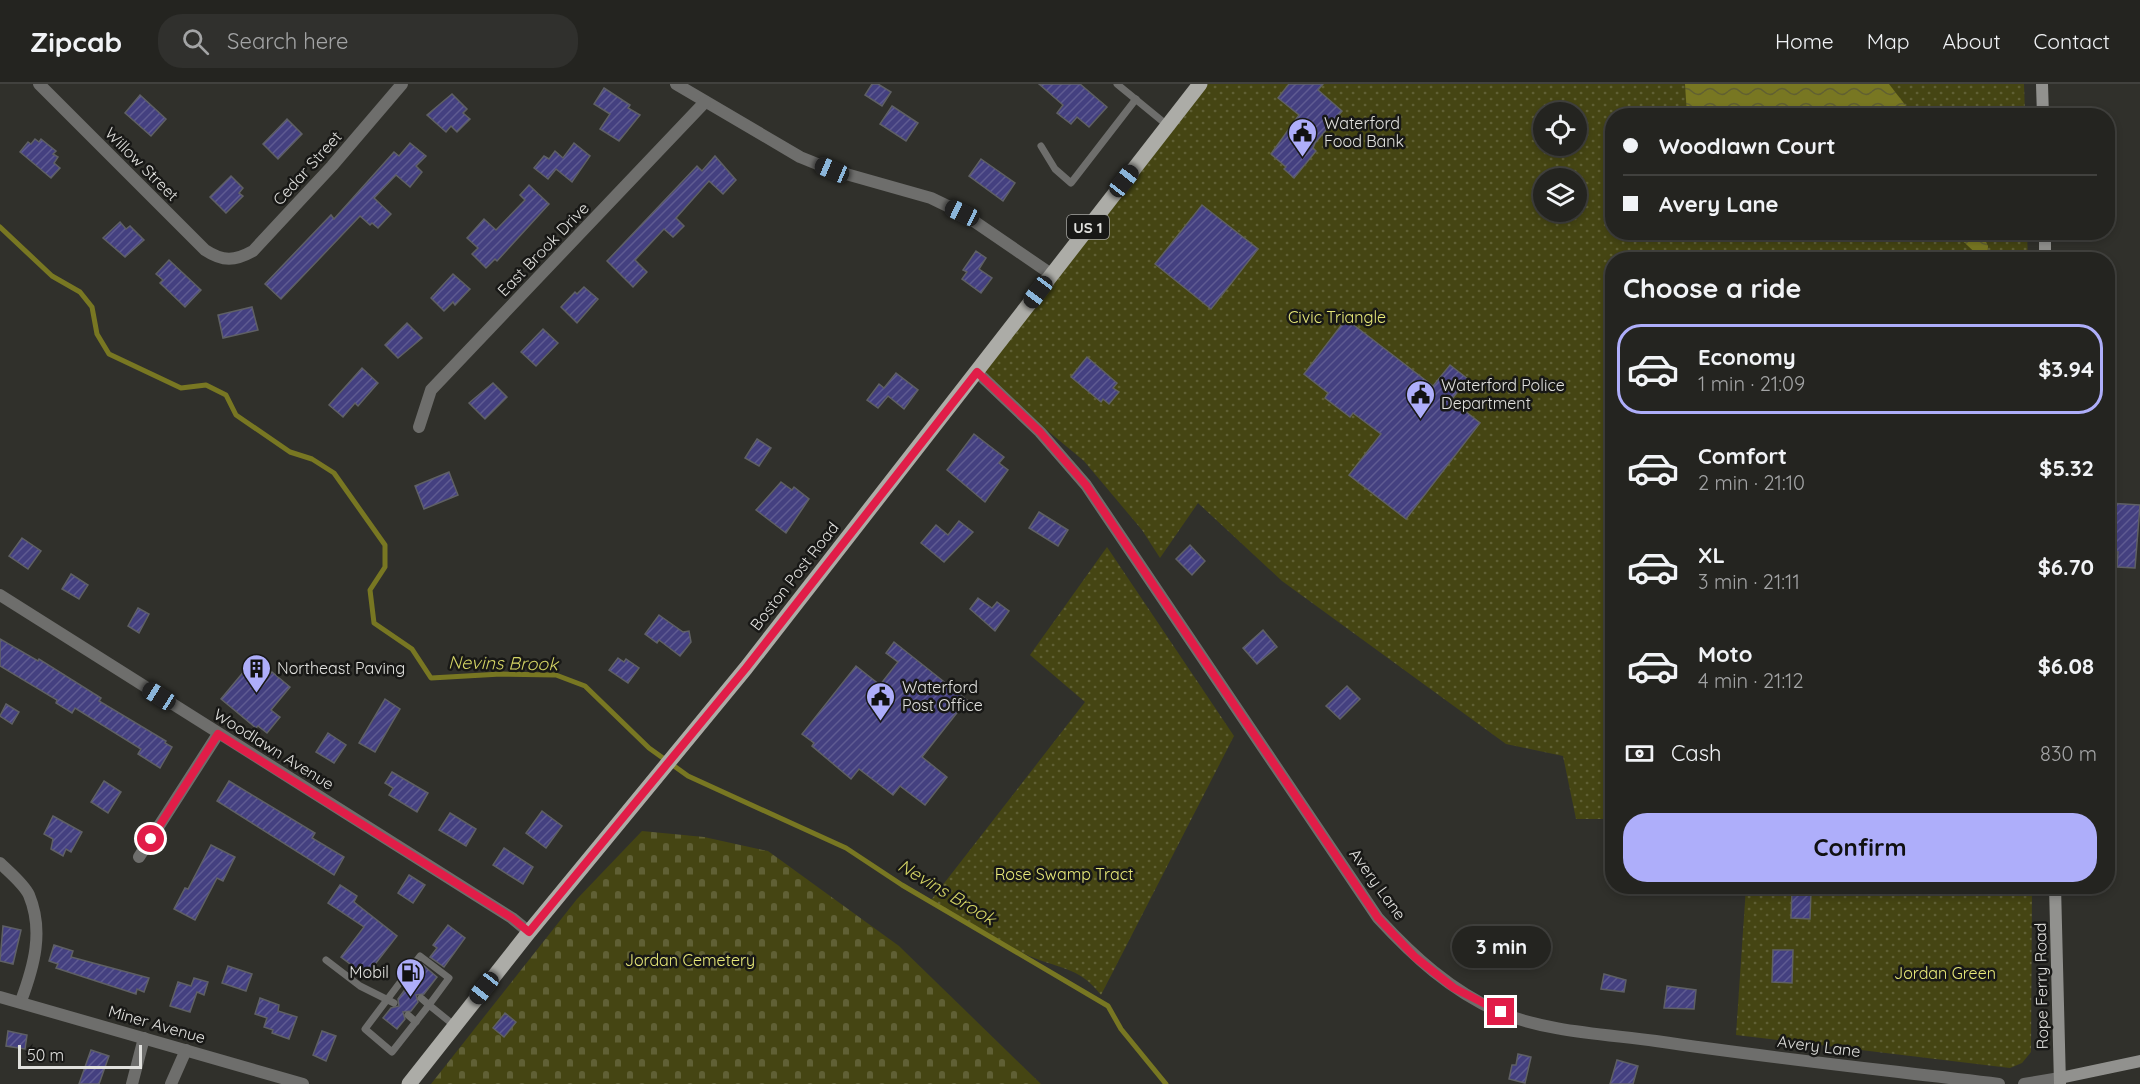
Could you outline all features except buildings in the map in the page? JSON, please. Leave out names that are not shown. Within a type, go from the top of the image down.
[{"type":"main road","name":"Boston Post Road","points":[[409,1084],[529,932],[746,668],[1200,84]]},
{"type":"main road","points":[[2042,84],[2043,108]]},
{"type":"main road","name":"Rope Ferry Road","points":[[2055,894],[2060,1081]]},
{"type":"main road","points":[[2060,1081],[2140,1061]]},
{"type":"street","name":"Willow Street","points":[[39,84],[205,250],[227,260]]},
{"type":"street","name":"Cedar Street","points":[[227,260],[240,259],[253,251],[332,166],[402,84]]},
{"type":"street","points":[[676,84],[800,157],[832,170],[930,198],[962,213],[1051,274]]},
{"type":"street","name":"East Brook Drive","points":[[419,427],[431,390],[705,102]]},
{"type":"street","name":"Avery Lane","points":[[977,372],[1040,432],[1086,485],[1378,918],[1415,957],[1454,988],[1501,1012],[1556,1027],[1737,1053],[1999,1084]]},
{"type":"street","name":"Woodlawn Avenue","points":[[0,595],[512,918],[529,932]]},
{"type":"street","points":[[139,857],[218,734]]},
{"type":"street","points":[[0,863],[28,893],[37,926],[34,964],[21,1001]]},
{"type":"street","name":"Miner Avenue","points":[[0,997],[21,1001],[303,1084]]},
{"type":"street","points":[[132,1084],[144,1038]]},
{"type":"street","points":[[171,1084],[186,1050]]},
{"type":"street","points":[[2024,1084],[2060,1081]]},
{"type":"lane","points":[[1117,84],[1167,125]]},
{"type":"lane","points":[[1041,146],[1055,170],[1071,183],[1136,99]]},
{"type":"lane","points":[[420,956],[449,978],[392,1052],[365,1029],[391,1001],[420,956]]},
{"type":"lane","points":[[326,960],[360,986],[391,1001]]},
{"type":"lane","points":[[421,998],[455,1026]]},
{"type":"lane","points":[[408,1015],[416,1022]]},
{"type":"green space","name":"Civic Triangle","points":[[1208,84],[2024,84],[2025,108],[1605,108],[1605,240],[2027,240],[2028,252],[1605,252],[1605,819],[1576,819],[1563,756],[1506,744],[1282,581],[1198,503],[1160,558],[1142,530],[1084,461],[977,372]]},
{"type":"green space","name":"Rose Swamp Tract","points":[[1107,547],[1234,736],[1101,995],[1084,978],[1036,959],[989,936],[964,923],[931,900],[1085,702],[1030,655]]},
{"type":"green space","name":"Jordan Cemetery","points":[[642,831],[704,837],[768,851],[899,946],[1041,1084],[431,1084],[577,899]]},
{"type":"green space","name":"Jordan Green","points":[[1746,894],[2032,894],[2031,1052],[2022,1063],[2010,1068],[1736,1035]]},
{"type":"water","points":[[1685,84],[1889,84],[1908,108],[1687,108]]},
{"type":"water","points":[[1962,240],[1985,240],[1988,252],[1974,252]]},
{"type":"waterway","name":"Nevins Brook","points":[[0,227],[52,276],[80,292],[92,307],[97,334],[109,354],[181,388],[206,385],[226,395],[236,415],[290,452],[312,459],[334,473],[385,545],[385,567],[370,590],[374,623],[412,649],[431,678],[501,674],[556,675],[585,686],[649,748],[688,776],[846,848],[902,885],[1108,1006],[1121,1029],[1166,1084]]},
{"type":"place","name":"Waterford Food Bank","points":[[1303,158]]},
{"type":"place","name":"Waterford Police Department","points":[[1420,420]]},
{"type":"place","name":"Northeast Paving","points":[[256,694]]},
{"type":"place","name":"Waterford Post Office","points":[[881,722]]},
{"type":"place","name":"Mobil","points":[[410,998]]},
{"type":"route","points":[[151,839],[218,734],[512,918],[529,932],[746,668],[977,372],[1040,432],[1086,485],[1378,918],[1415,957],[1454,988],[1501,1012]]}]
